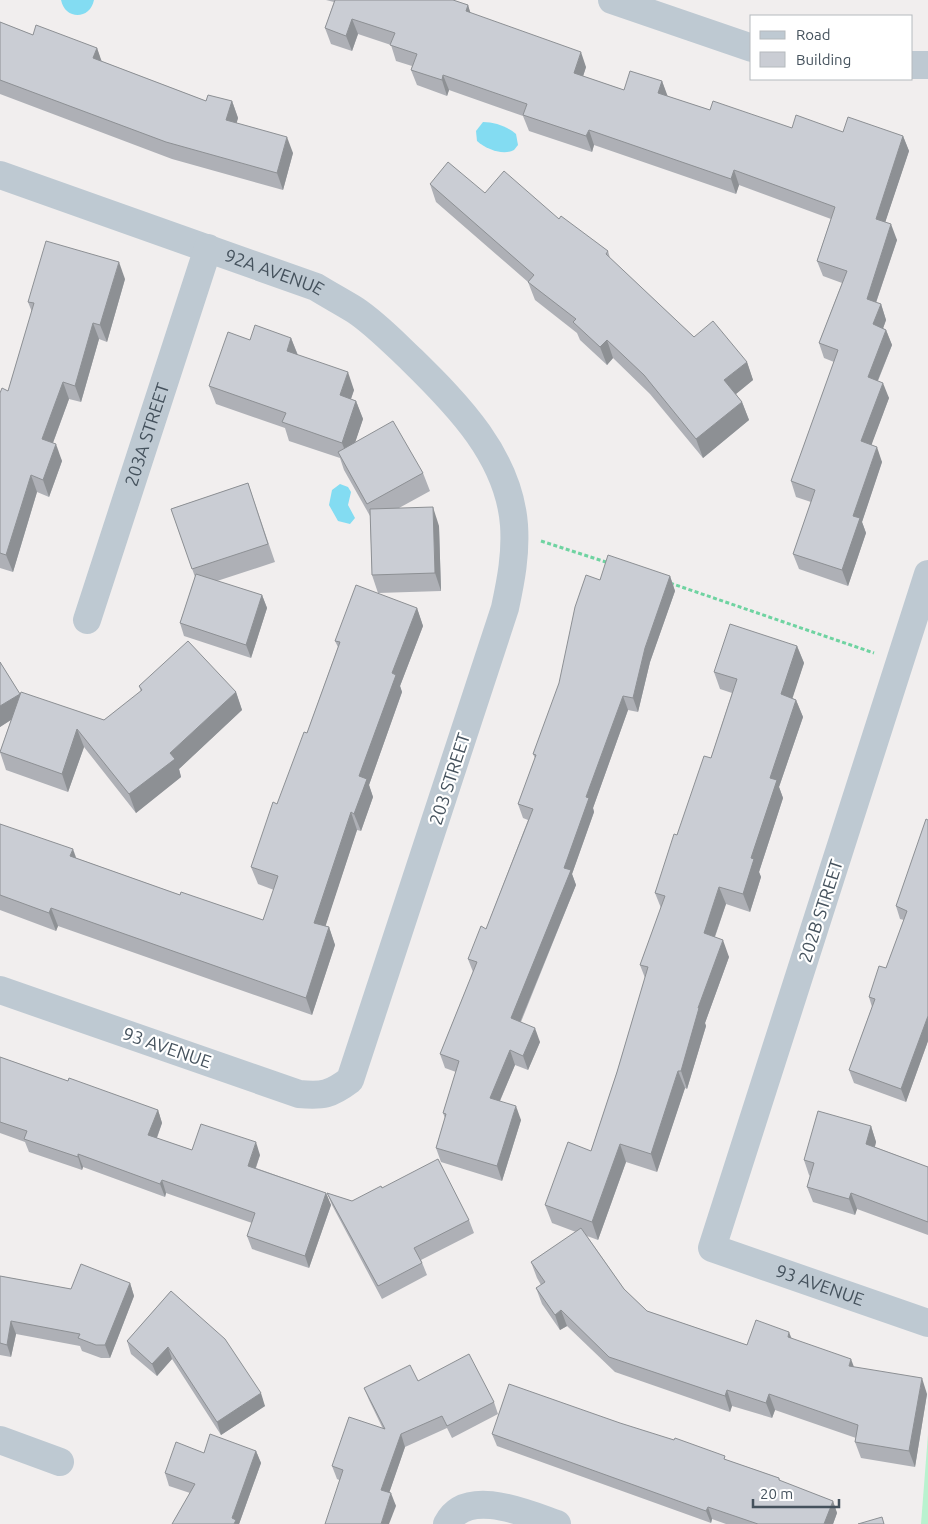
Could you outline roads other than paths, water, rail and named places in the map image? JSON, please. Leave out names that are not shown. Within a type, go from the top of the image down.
[{"type":"street","points":[[612,0],[750,47]]},
{"type":"street","points":[[913,65],[928,66]]},
{"type":"street","name":"92A AVENUE","points":[[0,176],[316,287],[356,311],[390,338],[450,397],[492,456]]},
{"type":"street","name":"203A STREET","points":[[87,620],[208,248]]},
{"type":"street","name":"203 STREET","points":[[336,1091],[350,1080],[361,1053],[505,608],[514,561],[514,524],[506,493],[492,456]]},
{"type":"street","name":"202B STREET","points":[[712,1248],[928,574]]},
{"type":"street","name":"93 AVENUE","points":[[0,990],[298,1094],[322,1096],[336,1091]]},
{"type":"street","name":"93 AVENUE","points":[[712,1248],[928,1323]]},
{"type":"street","points":[[0,1440],[60,1462]]},
{"type":"street","points":[[447,1524],[451,1516],[472,1506],[495,1504],[557,1524]]},
{"type":"water","points":[[61,0],[94,0],[92,7],[88,11],[78,15],[67,11],[63,7]]},
{"type":"water","points":[[483,122],[497,124],[513,131],[516,134],[518,145],[510,152],[500,152],[481,144],[477,141],[476,131]]},
{"type":"water","points":[[340,484],[348,487],[351,492],[348,505],[355,518],[350,524],[338,521],[329,505],[332,490]]}]
